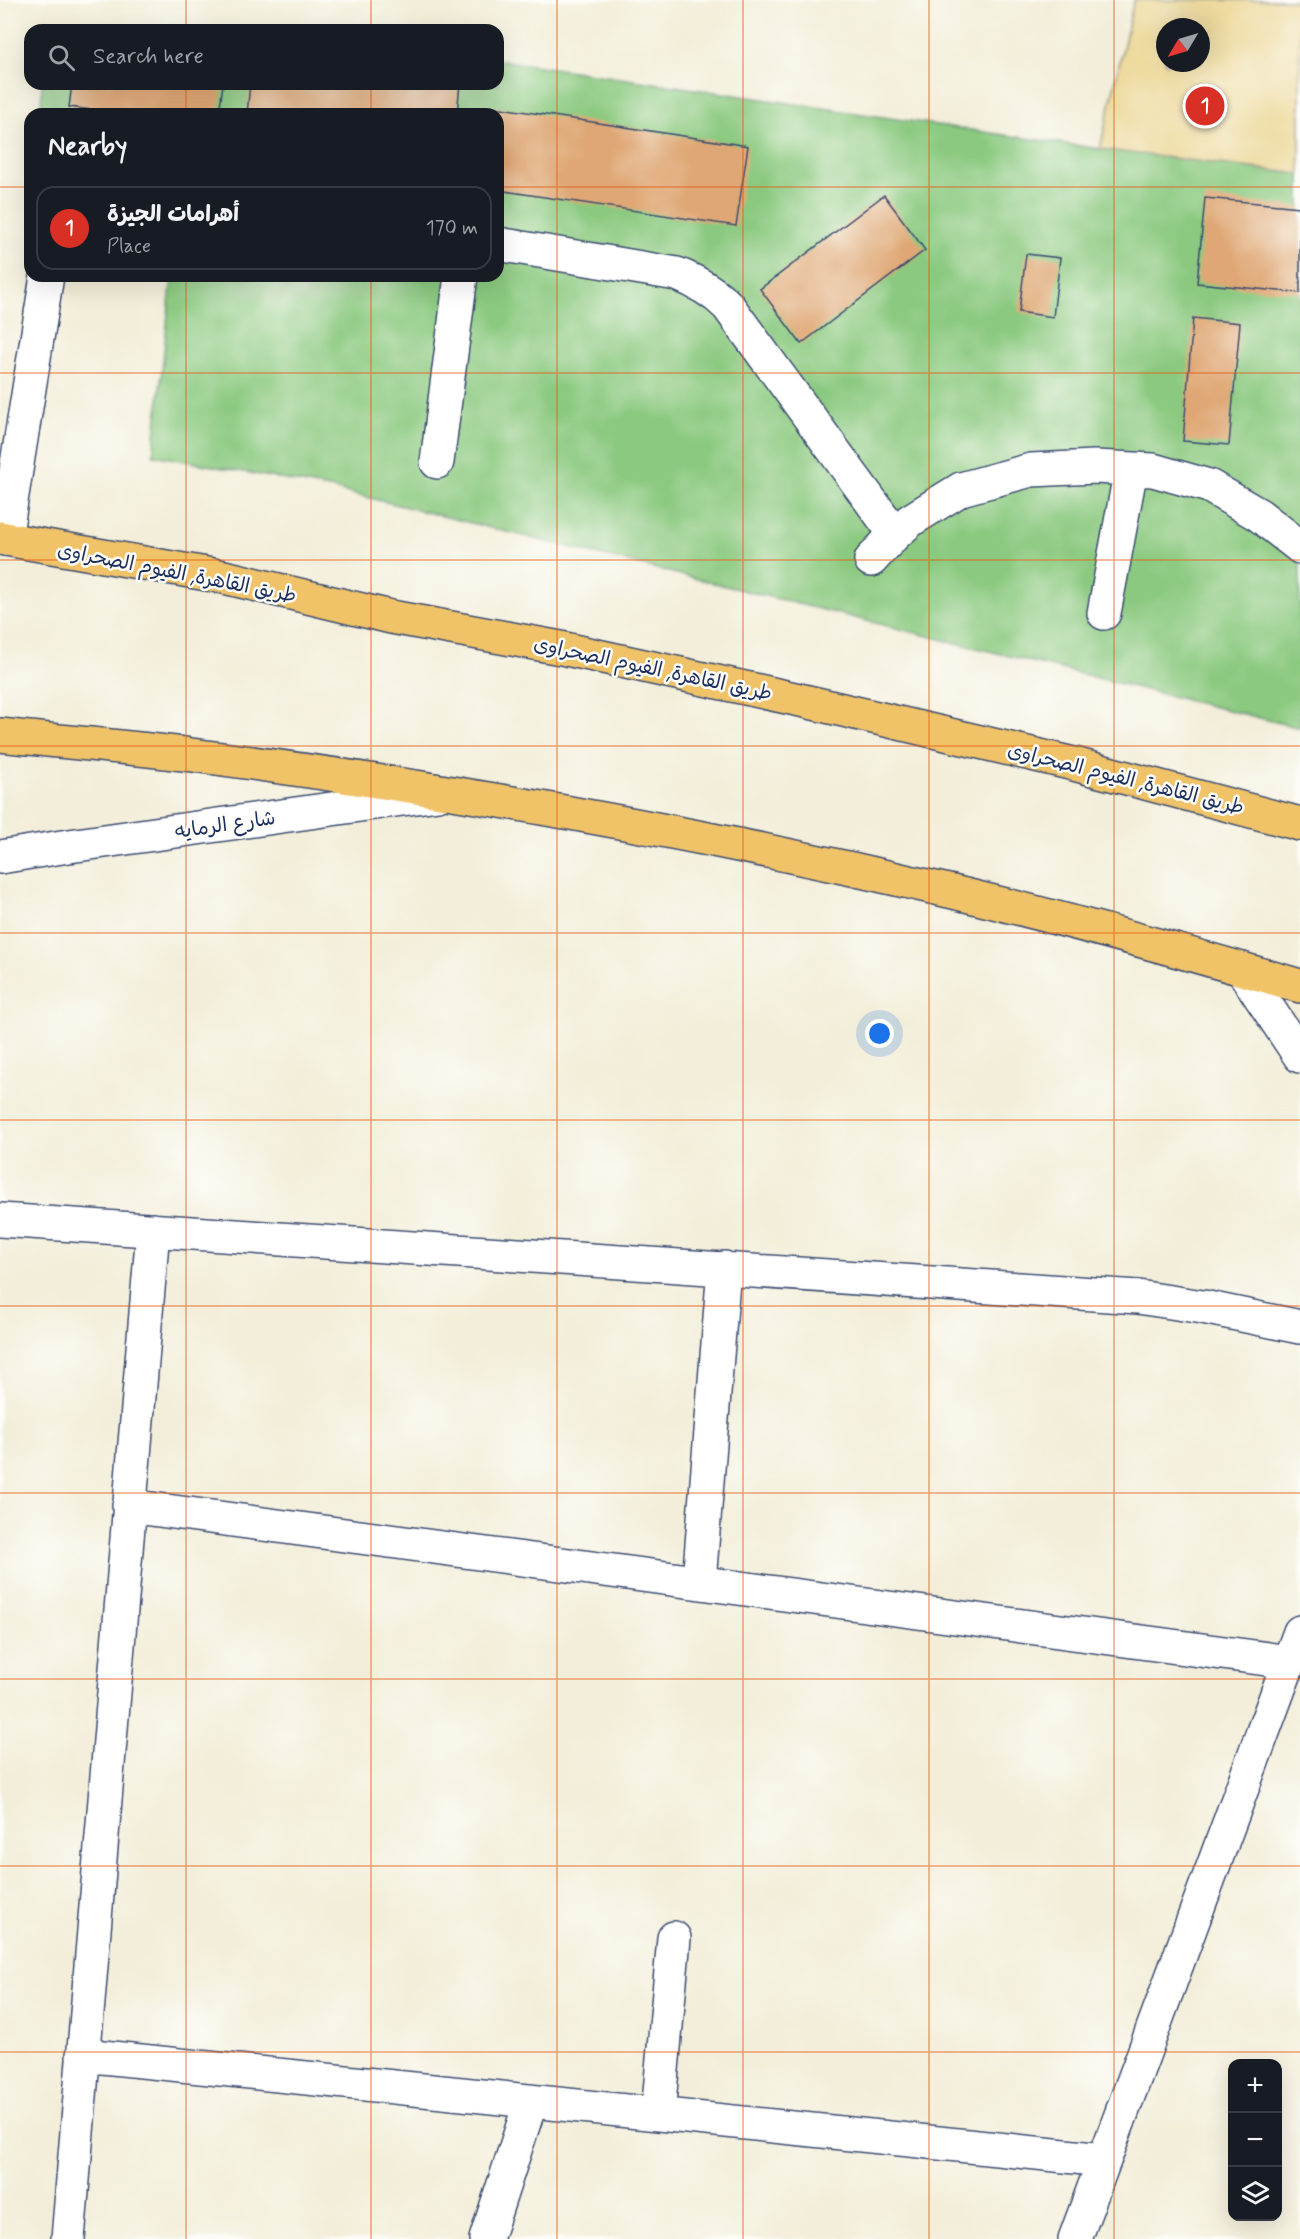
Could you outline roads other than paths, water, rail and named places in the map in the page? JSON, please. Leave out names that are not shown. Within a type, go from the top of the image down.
[{"type":"highway","name":"طريق القاهرة, الفيوم الصحراوى","points":[[2,538],[224,578],[391,617],[561,648],[789,697],[1085,766],[1300,824]]},
{"type":"highway","points":[[0,735],[190,754],[450,792],[760,849],[908,882],[1147,941],[1300,986]]},
{"type":"street","points":[[504,245],[677,273],[713,292],[728,306],[895,534]]},
{"type":"street","points":[[2,538],[46,282]]},
{"type":"street","points":[[437,462],[460,282]]},
{"type":"street","points":[[871,560],[911,520],[961,489],[1031,470],[1095,467],[1153,470],[1209,486],[1259,515],[1300,547]]},
{"type":"street","points":[[1104,613],[1131,469]]},
{"type":"street","name":"شارع الرمايه","points":[[0,857],[450,792]]},
{"type":"street","points":[[1242,969],[1300,1056]]},
{"type":"street","points":[[0,1220],[1138,1297],[1203,1307],[1300,1327]]},
{"type":"street","points":[[68,2239],[153,1230]]},
{"type":"street","points":[[699,1582],[724,1268]]},
{"type":"street","points":[[129,1506],[699,1582],[1295,1647],[1075,2239]]},
{"type":"street","points":[[658,2114],[674,1938]]},
{"type":"street","points":[[83,2055],[1104,2160]]},
{"type":"street","points":[[486,2239],[531,2101]]},
{"type":"place","name":"أهرامات الجيزة","points":[[1205,106]]}]
